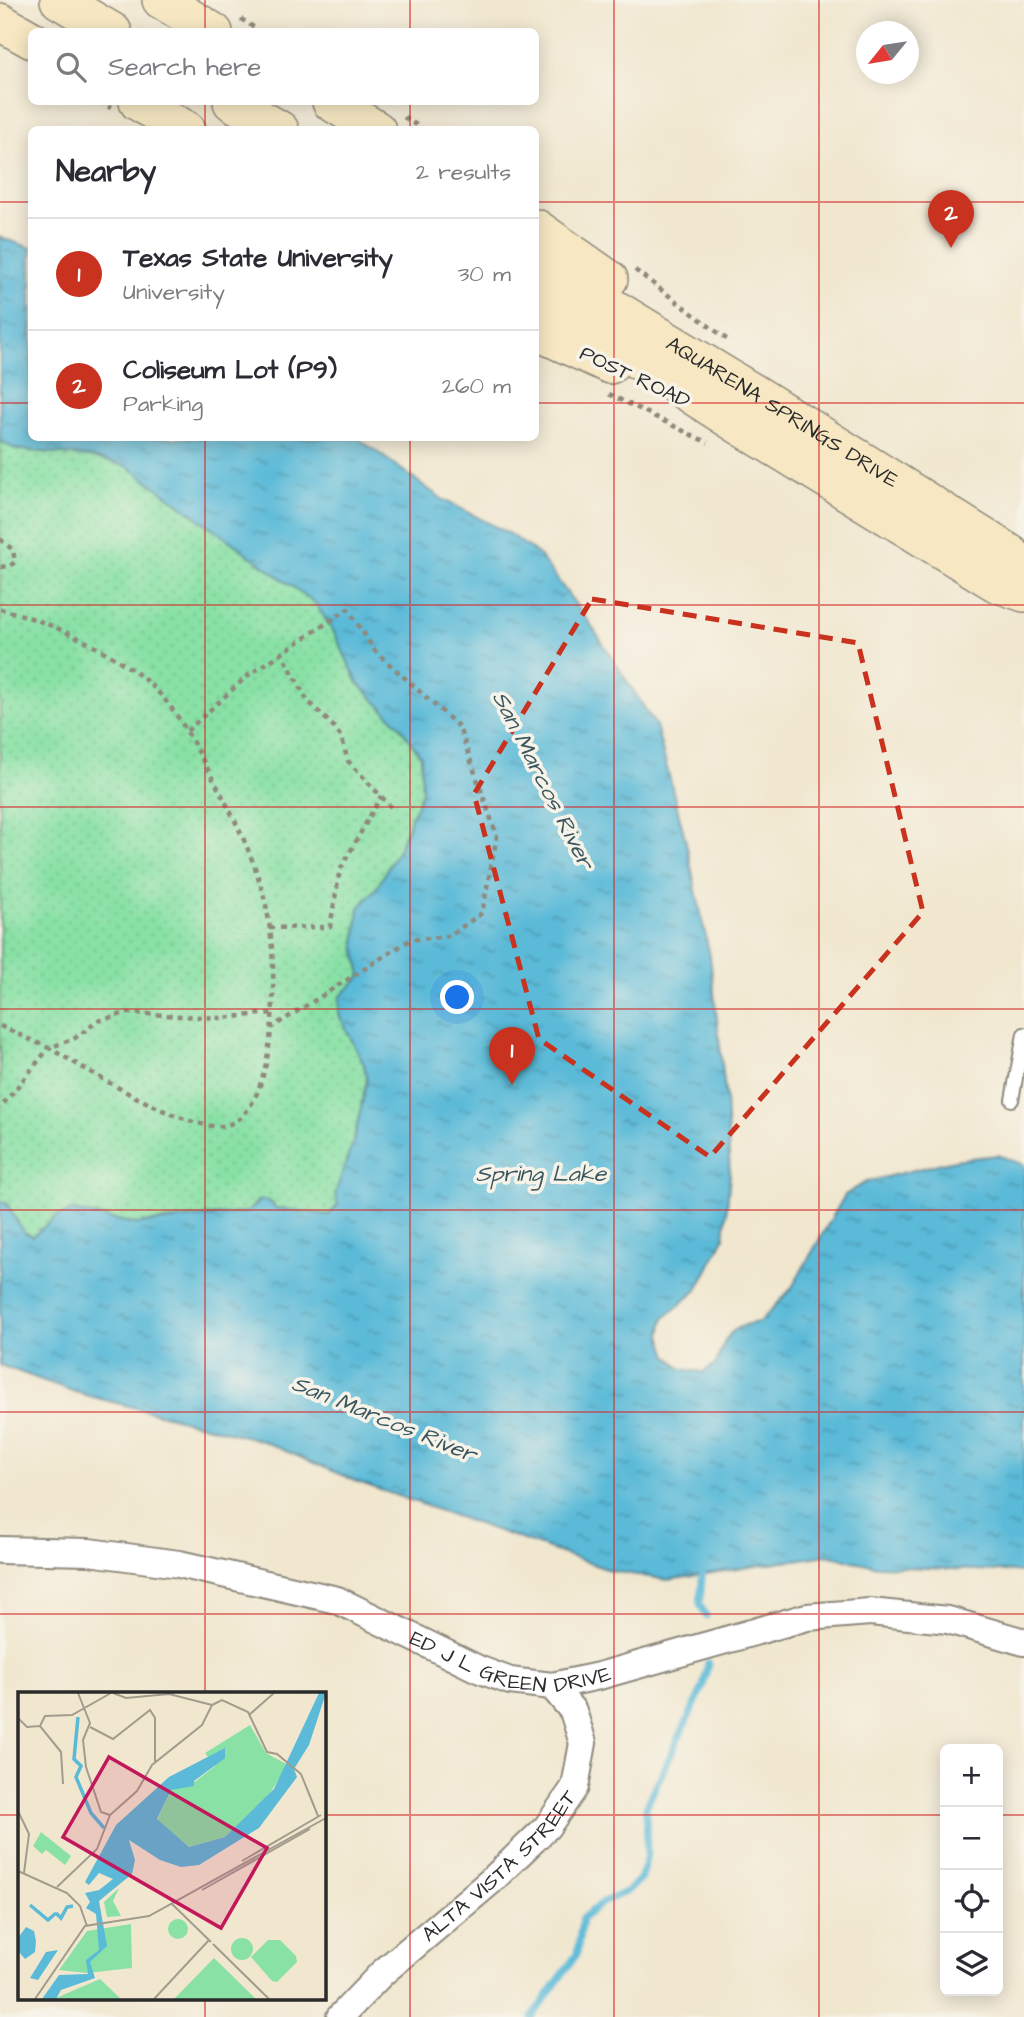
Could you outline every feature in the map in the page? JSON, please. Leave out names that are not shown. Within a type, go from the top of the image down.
[{"type":"main road","points":[[60,0],[106,28]]},
{"type":"main road","points":[[161,0],[207,28]]},
{"type":"main road","points":[[0,22],[28,38]]},
{"type":"main road","points":[[143,105],[180,126]]},
{"type":"main road","points":[[237,105],[273,126]]},
{"type":"main road","points":[[336,105],[370,126]]},
{"type":"main road","points":[[539,230],[691,336],[759,396]]},
{"type":"main road","name":"AQUARENA SPRINGS DRIVE","points":[[539,263],[759,396],[1011,554],[1024,568]]},
{"type":"main road","name":"AQUARENA SPRINGS DRIVE","points":[[539,297],[734,423],[996,583],[1024,593]]},
{"type":"main road","name":"POST ROAD","points":[[539,332],[734,423]]},
{"type":"street","name":"ED J L GREEN DRIVE","points":[[0,1550],[89,1552],[179,1564],[337,1600],[478,1669],[510,1681],[552,1686],[599,1676],[807,1618],[857,1613],[948,1620],[1024,1642]]},
{"type":"street","name":"ALTA VISTA STREET","points":[[340,2017],[382,1973],[491,1881],[547,1827],[575,1787],[583,1743],[573,1711],[552,1686]]},
{"type":"lane","points":[[1012,1100],[1024,1034]]},
{"type":"path","points":[[626,263],[733,344]]},
{"type":"path","points":[[0,539],[13,550],[15,562],[10,566],[0,567]]},
{"type":"path","points":[[0,609],[62,631],[115,658],[157,691],[187,731],[217,786],[261,885],[269,928],[274,1013],[258,1093],[249,1109],[233,1124],[221,1126],[203,1126],[129,1094],[49,1048],[0,1026]]},
{"type":"path","points":[[187,731],[246,677],[281,651],[348,609],[374,651],[459,727],[497,835],[482,913],[449,936],[410,940],[271,1028]]},
{"type":"path","points":[[281,651],[307,700],[341,737],[348,761],[391,807]]},
{"type":"path","points":[[269,928],[330,927],[340,870],[381,796]]},
{"type":"path","points":[[0,1108],[49,1048],[75,1038],[98,1021],[126,1013],[221,1018],[274,1013]]},
{"type":"highlighted area","points":[[592,599],[858,643],[923,912],[710,1157],[539,1039],[474,794]]},
{"type":"green space","points":[[0,441],[15,449],[92,457],[127,466],[267,566],[316,603],[334,632],[358,683],[399,725],[421,756],[422,792],[399,848],[378,886],[359,908],[355,945],[361,976],[339,1015],[364,1064],[367,1080],[339,1205],[329,1215],[275,1208],[271,1202],[258,1200],[248,1212],[136,1224],[73,1211],[33,1236],[23,1232],[6,1202],[0,1202]]},
{"type":"water","name":"Spring Lake","points":[[0,237],[28,247],[28,441],[362,441],[442,499],[508,533],[538,554],[589,622],[656,726],[685,838],[710,957],[726,1100],[730,1175],[724,1238],[697,1290],[664,1318],[661,1335],[668,1356],[682,1369],[703,1372],[716,1364],[722,1346],[730,1334],[742,1326],[760,1322],[791,1289],[845,1195],[866,1182],[954,1160],[998,1155],[1024,1165],[1024,1572],[877,1566],[826,1555],[668,1580],[612,1571],[358,1482],[260,1440],[78,1393],[0,1365],[0,1202],[6,1202],[23,1232],[33,1236],[57,1216],[73,1211],[136,1224],[248,1212],[264,1200],[275,1208],[329,1215],[338,1205],[335,1194],[355,1136],[367,1080],[364,1064],[339,1015],[340,997],[361,976],[355,946],[359,908],[378,886],[399,848],[422,792],[421,756],[399,725],[358,683],[334,632],[315,603],[127,466],[92,457],[15,449],[0,441]]},
{"type":"waterway","points":[[703,1566],[700,1604],[706,1616]]},
{"type":"waterway","points":[[532,2017],[577,1954],[582,1919],[603,1902],[627,1891],[641,1878],[647,1854],[646,1807],[703,1687],[708,1663]]},
{"type":"place","name":"Coliseum Lot (P9)","points":[[951,248]]},
{"type":"place","name":"Texas State University","points":[[512,1085]]},
{"type":"water label","name":"San Marcos River","points":[[543,780]]},
{"type":"water label","name":"San Marcos River","points":[[384,1419]]}]
